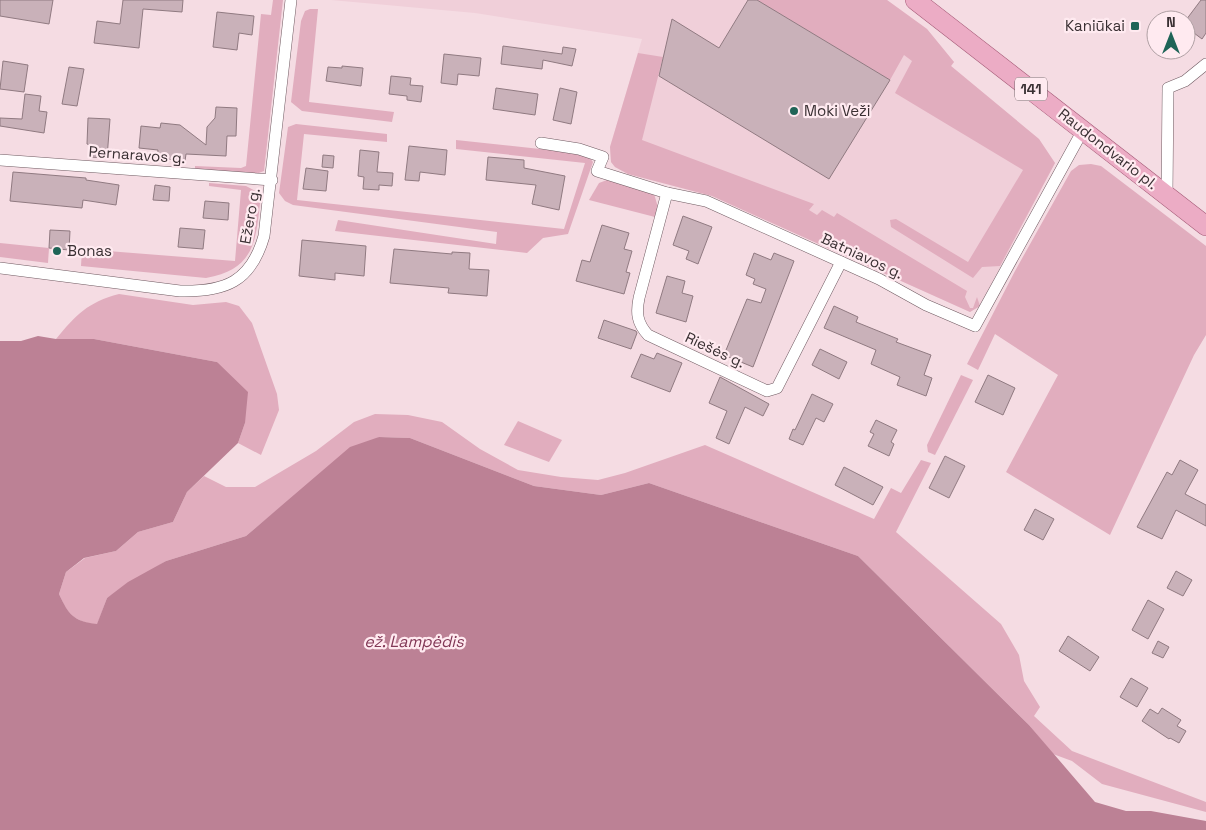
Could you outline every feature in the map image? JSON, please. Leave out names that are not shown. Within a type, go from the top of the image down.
[{"type":"main road","name":"Raudondvario pl.","points":[[915,0],[1206,226]]},
{"type":"street","name":"Ežero g.","points":[[0,268],[180,291],[204,291],[222,288],[236,281],[252,265],[259,253],[264,236],[272,180],[291,0]]},
{"type":"street","points":[[1167,196],[1168,88],[1185,81],[1206,64]]},
{"type":"street","name":"Batniavos g.","points":[[542,143],[579,149],[603,157],[597,171],[667,192],[706,201],[879,279],[926,305],[975,326],[1083,130]]},
{"type":"street","name":"Pernaravos g.","points":[[0,160],[272,180]]},
{"type":"street","name":"Riešės g.","points":[[667,192],[639,298],[637,312],[640,327],[648,335],[767,391],[777,388],[841,262]]},
{"type":"shaded area","points":[[273,0],[283,0],[264,171],[253,175],[195,171],[195,166],[241,168],[246,166],[261,14],[271,15]]},
{"type":"shaded area","points":[[331,0],[887,0],[927,29],[954,62],[951,66],[1039,139],[1055,163],[980,306],[970,312],[712,196],[628,174],[615,167],[611,162],[610,147],[642,39],[475,13]]},
{"type":"shaded area","points":[[757,0],[887,0],[927,29],[954,62],[951,66],[1039,139],[1055,163],[1000,266],[982,267],[973,278],[891,227],[890,220],[896,219],[968,262],[1023,170],[895,93],[912,61],[904,55],[890,80]]},
{"type":"shaded area","points":[[318,9],[309,102],[394,112],[392,122],[302,111],[291,102],[301,21],[305,11]]},
{"type":"shaded area","points":[[638,53],[663,57],[642,140],[814,204],[809,210],[817,215],[822,210],[834,217],[837,213],[967,291],[965,297],[970,308],[973,308],[977,297],[980,306],[970,312],[712,196],[628,174],[615,167],[611,162],[610,147]]},
{"type":"shaded area","points":[[296,124],[387,134],[387,142],[304,134],[297,200],[564,229],[585,163],[456,149],[456,140],[577,153],[589,157],[593,162],[568,234],[543,238],[527,253],[335,231],[338,220],[496,244],[497,232],[293,205],[285,201],[279,193],[288,127]]},
{"type":"shaded area","points":[[1091,164],[1101,166],[1206,246],[1206,335],[1194,355],[1110,535],[1006,472],[1058,375],[995,334],[978,370],[967,364],[1015,271],[1071,171],[1079,165]]},
{"type":"shaded area","points":[[607,180],[654,194],[658,207],[655,217],[589,200],[599,183]]},
{"type":"shaded area","points":[[209,183],[246,186],[261,194],[255,238],[251,249],[235,267],[223,274],[206,278],[81,266],[82,249],[235,261],[241,190],[209,186]]},
{"type":"shaded area","points":[[0,243],[49,248],[48,263],[0,257]]},
{"type":"shaded area","points":[[119,294],[193,305],[226,302],[239,306],[252,323],[277,394],[279,410],[261,455],[238,443],[245,423],[217,362],[94,339],[56,339],[83,310],[108,297]]},
{"type":"shaded area","points":[[961,375],[973,380],[935,455],[928,452],[927,445]]},
{"type":"shaded area","points":[[375,414],[408,415],[442,422],[480,449],[518,470],[561,477],[598,480],[625,473],[705,445],[874,519],[891,488],[901,493],[921,460],[931,463],[896,532],[1001,624],[1019,655],[1024,681],[1040,707],[1034,716],[1072,751],[1206,802],[1206,812],[1102,784],[1072,761],[1053,754],[1029,725],[858,556],[649,483],[601,495],[534,486],[410,438],[379,437],[283,505],[246,536],[166,561],[107,598],[97,625],[77,619],[69,612],[59,594],[66,572],[85,558],[116,551],[138,532],[173,522],[187,492],[204,476],[226,487],[255,487],[316,451],[354,422]]},
{"type":"shaded area","points":[[518,421],[562,440],[549,462],[504,445]]},
{"type":"water","name":"ež. Lampėdis","points":[[38,336],[56,339],[94,339],[217,362],[248,392],[245,423],[238,443],[187,492],[173,522],[138,532],[116,551],[84,558],[66,572],[59,594],[69,612],[77,619],[97,624],[107,598],[128,582],[166,561],[246,536],[350,447],[379,437],[410,438],[534,486],[601,495],[649,483],[858,556],[1029,725],[1095,802],[1126,811],[1151,811],[1206,821],[1206,830],[0,830],[0,341],[21,341]]},
{"type":"building","points":[[0,0],[53,0],[49,24],[0,16]]},
{"type":"building","points":[[123,0],[183,0],[182,12],[143,9],[139,48],[94,43],[97,21],[120,24]]},
{"type":"building","name":"Moki Veži","points":[[748,0],[757,0],[890,80],[829,179],[659,76],[672,19],[719,48]]},
{"type":"building","points":[[1201,0],[1206,0],[1206,33],[1202,39],[1196,34],[1196,10],[1194,10]]},
{"type":"building","points":[[217,12],[254,16],[252,35],[239,33],[237,50],[213,47]]},
{"type":"building","points":[[503,46],[562,54],[563,47],[576,49],[572,66],[543,60],[542,69],[501,64]]},
{"type":"building","points":[[444,54],[481,58],[479,76],[458,74],[457,85],[441,83]]},
{"type":"building","points":[[3,61],[28,65],[24,92],[0,89]]},
{"type":"building","points":[[342,66],[363,68],[361,86],[326,81],[328,67],[342,68]]},
{"type":"building","points":[[69,67],[84,69],[77,106],[62,104]]},
{"type":"building","points":[[391,76],[411,78],[410,85],[423,86],[421,102],[407,100],[407,96],[389,94]]},
{"type":"building","points":[[496,88],[538,94],[535,115],[493,109]]},
{"type":"building","points":[[560,88],[577,92],[571,124],[553,120]]},
{"type":"building","points":[[25,94],[41,96],[39,111],[47,112],[44,133],[0,126],[0,118],[22,119]]},
{"type":"building","points":[[216,107],[237,108],[236,136],[227,136],[226,156],[186,154],[185,161],[157,158],[158,150],[139,148],[141,126],[160,128],[161,123],[180,125],[206,145],[207,127],[215,118]]},
{"type":"building","points":[[88,118],[110,119],[107,158],[89,157],[90,145],[87,144]]},
{"type":"building","points":[[409,146],[447,150],[445,175],[420,172],[419,181],[405,180]]},
{"type":"building","points":[[360,150],[379,152],[377,172],[393,173],[392,186],[379,185],[379,190],[363,189],[364,177],[358,176]]},
{"type":"building","points":[[323,155],[334,156],[333,168],[322,167]]},
{"type":"building","points":[[488,157],[524,160],[524,168],[565,176],[559,210],[532,204],[536,185],[486,180]]},
{"type":"building","points":[[306,168],[328,171],[326,191],[303,189]]},
{"type":"building","points":[[13,172],[86,178],[86,180],[119,185],[116,205],[83,200],[82,208],[10,201]]},
{"type":"building","points":[[155,185],[170,187],[169,201],[153,200]]},
{"type":"building","points":[[205,201],[229,203],[228,220],[203,218]]},
{"type":"building","points":[[683,216],[712,227],[698,264],[686,259],[689,251],[673,245]]},
{"type":"building","points":[[602,225],[629,233],[624,249],[632,251],[626,272],[630,273],[624,294],[576,281],[582,260],[590,262]]},
{"type":"building","points":[[180,228],[205,230],[203,249],[178,247]]},
{"type":"building","points":[[50,230],[70,231],[69,250],[49,248]]},
{"type":"building","points":[[302,240],[366,246],[364,276],[335,273],[335,280],[299,276]]},
{"type":"building","points":[[394,249],[452,254],[452,252],[470,253],[469,269],[489,270],[487,296],[448,293],[449,288],[390,283]]},
{"type":"building","points":[[754,253],[771,260],[774,253],[794,261],[753,367],[724,355],[747,299],[761,303],[766,289],[753,284],[755,279],[746,275]]},
{"type":"building","points":[[667,276],[685,281],[682,293],[693,296],[686,322],[656,313]]},
{"type":"building","points":[[834,306],[858,317],[856,322],[898,339],[896,342],[931,355],[924,375],[932,378],[926,396],[897,385],[900,377],[871,364],[876,350],[824,328]]},
{"type":"building","points":[[604,320],[636,331],[631,349],[598,338]]},
{"type":"building","points":[[820,349],[847,362],[839,379],[812,365]]},
{"type":"building","points":[[657,353],[682,363],[670,392],[631,377],[641,354],[654,359]]},
{"type":"building","points":[[988,375],[1015,388],[1003,415],[975,402]]},
{"type":"building","points":[[720,377],[769,404],[763,416],[745,407],[729,444],[716,438],[727,411],[709,403]]},
{"type":"building","points":[[812,394],[833,404],[824,422],[816,418],[803,445],[789,439]]},
{"type":"building","points":[[876,420],[897,430],[891,442],[894,444],[889,456],[868,446],[874,434],[870,432]]},
{"type":"building","points":[[945,456],[965,466],[949,498],[929,488]]},
{"type":"building","points":[[1180,460],[1198,470],[1185,494],[1206,505],[1206,526],[1176,510],[1162,539],[1137,527],[1167,472],[1172,475]]},
{"type":"building","points":[[844,467],[883,487],[873,505],[835,485]]},
{"type":"building","points":[[1035,509],[1054,519],[1043,540],[1024,530]]},
{"type":"building","points":[[1176,571],[1192,580],[1183,596],[1167,588]]},
{"type":"building","points":[[1148,600],[1164,609],[1148,639],[1132,630]]},
{"type":"building","points":[[1068,636],[1099,657],[1090,671],[1059,651]]},
{"type":"building","points":[[1158,641],[1169,647],[1163,658],[1152,653]]},
{"type":"building","points":[[1131,678],[1148,688],[1137,707],[1120,697]]},
{"type":"building","points":[[1162,708],[1181,720],[1177,726],[1186,731],[1179,743],[1169,739],[1142,721],[1150,709],[1158,714]]},
{"type":"place","name":"Kaniūkai","points":[[1135,26]]},
{"type":"place","name":"Moki Veži","points":[[794,111]]},
{"type":"place","name":"Bonas","points":[[57,251]]}]
